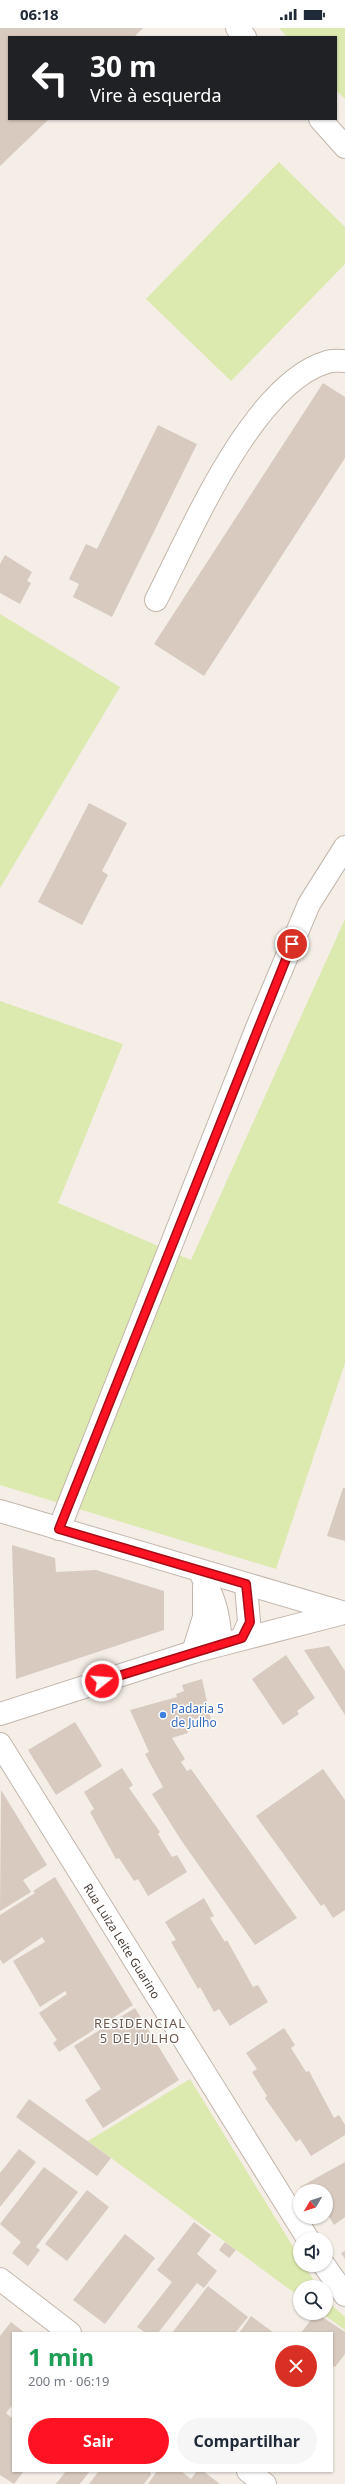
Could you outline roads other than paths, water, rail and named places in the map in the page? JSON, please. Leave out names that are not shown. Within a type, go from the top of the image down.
[{"type":"street","points":[[237,28],[244,36]]},
{"type":"street","points":[[321,120],[345,147]]},
{"type":"street","points":[[156,600],[222,469],[257,418],[293,382],[312,368],[328,361],[345,361]]},
{"type":"street","points":[[59,1529],[258,1024],[309,904],[345,847]]},
{"type":"street","points":[[0,1511],[202,1575],[246,1584],[343,1613]]},
{"type":"street","points":[[202,1575],[214,1598],[219,1616],[221,1644]]},
{"type":"street","points":[[193,1652],[204,1617],[202,1575]]},
{"type":"street","points":[[242,1638],[250,1622],[246,1584]]},
{"type":"street","points":[[0,1714],[193,1652],[242,1638],[343,1613]]},
{"type":"street","name":"Rua Luiza Leite Guarino","points":[[0,1744],[304,2232]]},
{"type":"street","points":[[329,2272],[345,2295]]},
{"type":"street","points":[[0,2279],[69,2332]]},
{"type":"street","points":[[249,2472],[265,2484]]},
{"type":"place","name":"Padaria 5 de Julho","points":[[163,1715]]},
{"type":"district","name":"RESIDENCIAL 5 DE JULHO","points":[[140,2030]]}]
